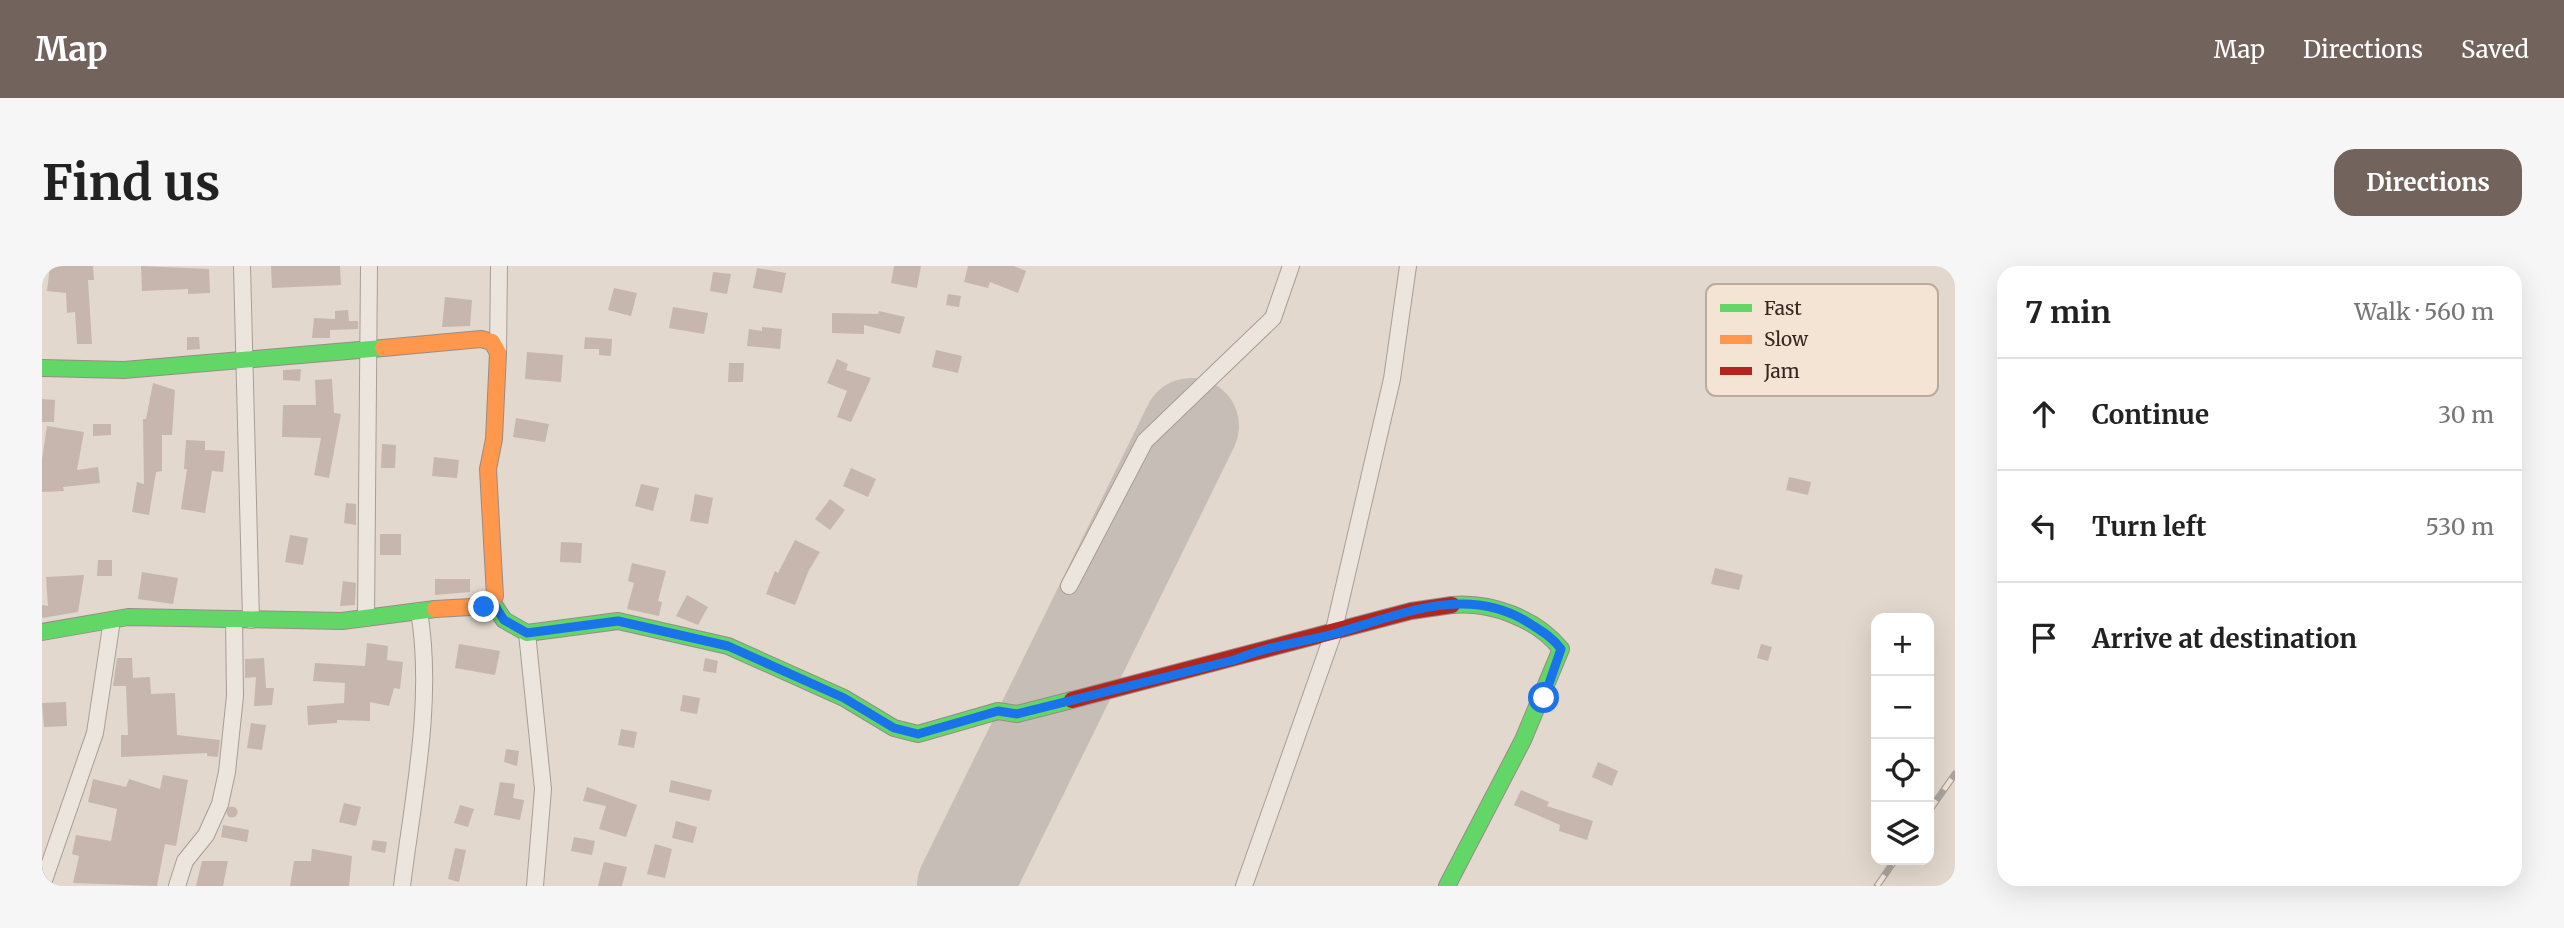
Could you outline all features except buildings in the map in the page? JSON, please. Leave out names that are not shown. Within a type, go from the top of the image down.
[{"type":"street","points":[[177,886],[185,861],[206,835],[220,804],[227,772],[243,620],[246,361],[242,266]]},
{"type":"street","points":[[366,618],[369,266]]},
{"type":"street","points":[[499,266],[494,439],[488,469],[493,603],[504,620],[527,633],[618,621],[728,646],[844,698],[894,728],[918,734],[998,711],[1017,714],[1234,660],[1267,646],[1334,634],[1422,607],[1467,604],[1491,606],[1523,619],[1554,639],[1561,649],[1544,698],[1500,790],[1447,886]]},
{"type":"street","points":[[1069,586],[1145,441],[1273,318],[1292,266]]},
{"type":"street","points":[[1244,886],[1334,634],[1392,379],[1408,266]]},
{"type":"street","points":[[42,368],[124,370],[368,351],[481,339],[492,342],[498,353]]},
{"type":"street","points":[[42,632],[152,616],[317,622],[484,607],[493,603]]},
{"type":"street","points":[[402,886],[418,779],[425,663],[419,611]]},
{"type":"street","points":[[42,886],[95,733],[112,620]]},
{"type":"street","points":[[527,633],[543,789],[535,886]]},
{"type":"runway","points":[[965,886],[1191,426]]},
{"type":"railway","points":[[1934,804],[1955,774]]},
{"type":"railway","points":[[1877,886],[1892,865]]},
{"type":"traffic: fast","points":[[42,368],[124,370],[383,348]]},
{"type":"traffic: fast","points":[[493,603],[504,620],[527,633],[618,621],[728,646],[844,698],[894,728],[918,734],[998,711],[1017,714],[1072,700]]},
{"type":"traffic: fast","points":[[1447,886],[1523,740],[1561,649],[1539,629],[1512,614],[1482,606],[1452,605]]},
{"type":"traffic: fast","points":[[42,632],[128,617],[342,621],[435,609]]},
{"type":"traffic: slow","points":[[383,348],[481,339],[492,342],[498,353],[494,439],[488,469],[495,596],[489,606],[435,609]]},
{"type":"traffic: jam","points":[[1072,700],[1411,611],[1452,605]]},
{"type":"route","points":[[484,607],[493,603],[504,620],[527,633],[618,621],[728,646],[844,698],[894,728],[918,734],[998,711],[1017,714],[1234,660],[1267,646],[1334,634],[1422,607],[1455,603],[1491,606],[1523,619],[1554,639],[1561,649],[1544,698]]}]
